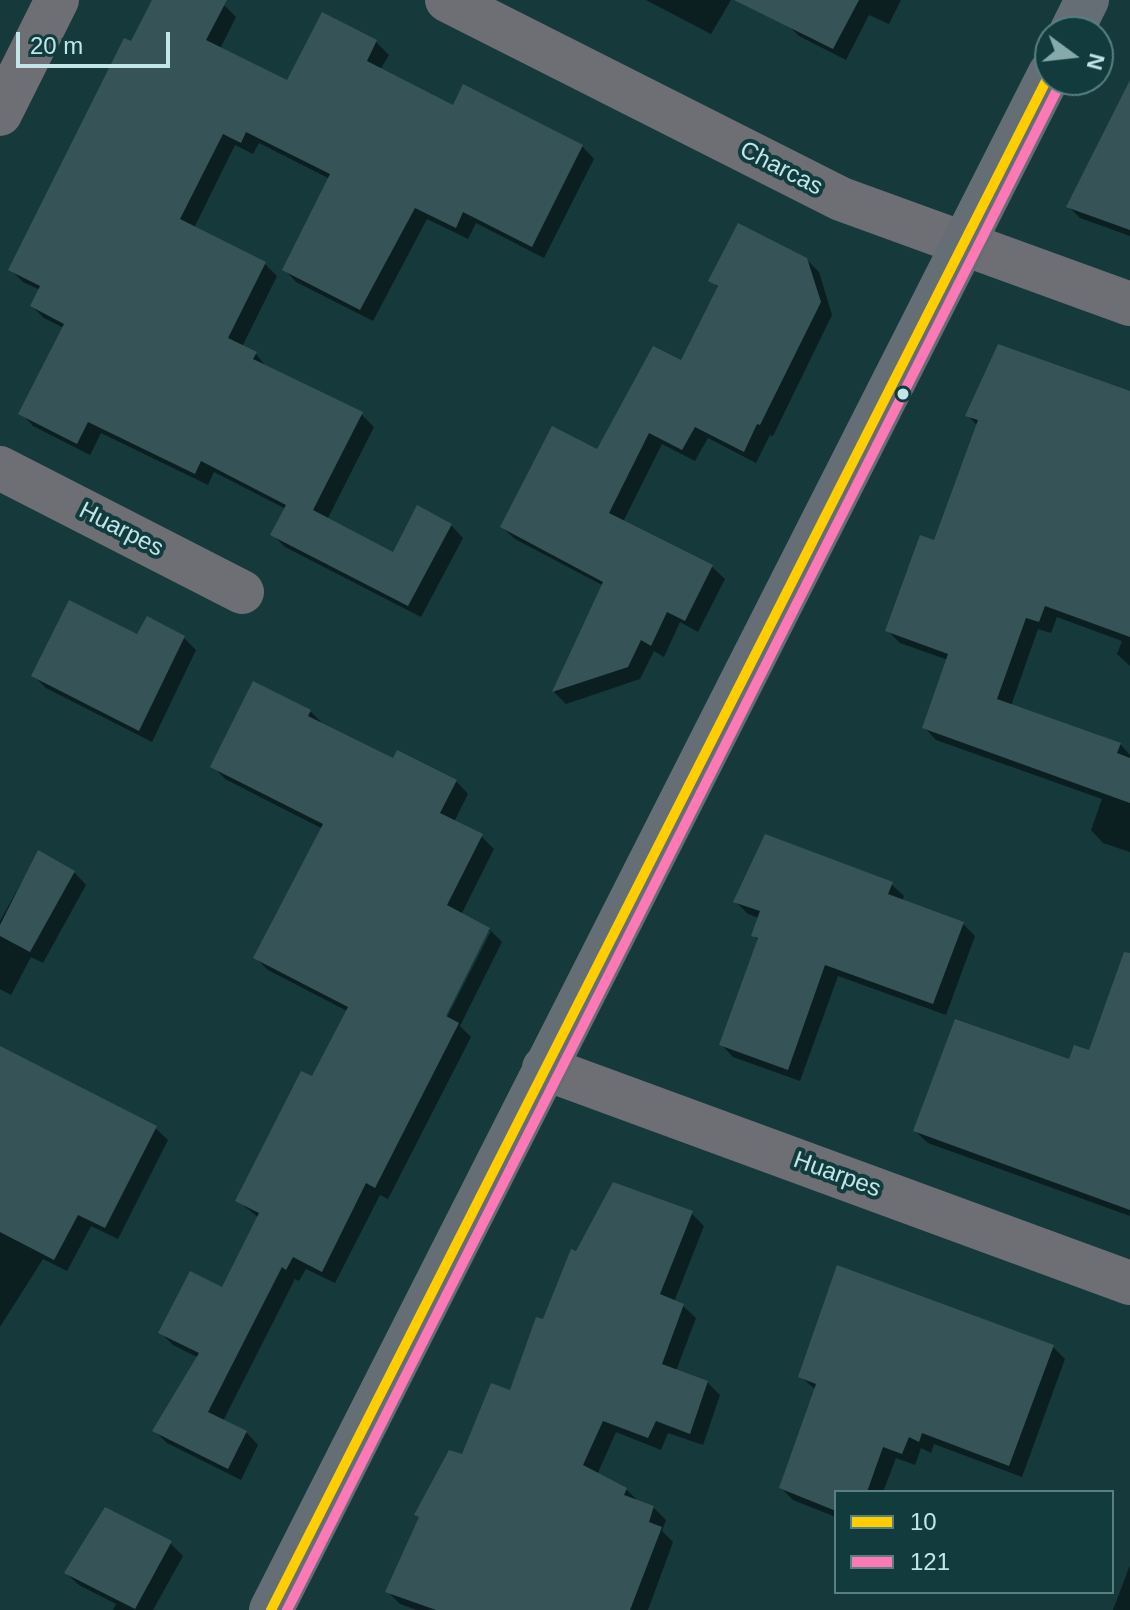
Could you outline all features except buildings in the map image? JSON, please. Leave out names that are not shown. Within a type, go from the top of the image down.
[{"type":"main road","points":[[271,1610],[1038,96]]},
{"type":"street","points":[[0,114],[57,0]]},
{"type":"street","name":"Charcas","points":[[447,0],[841,199],[1130,304]]},
{"type":"street","name":"Huarpes","points":[[0,468],[242,592]]},
{"type":"street","name":"Huarpes","points":[[544,1068],[1130,1283]]},
{"type":"transit line","name":"10","points":[[271,1610],[1038,96]]},
{"type":"transit line","name":"121","points":[[287,1610],[1054,96]]}]
